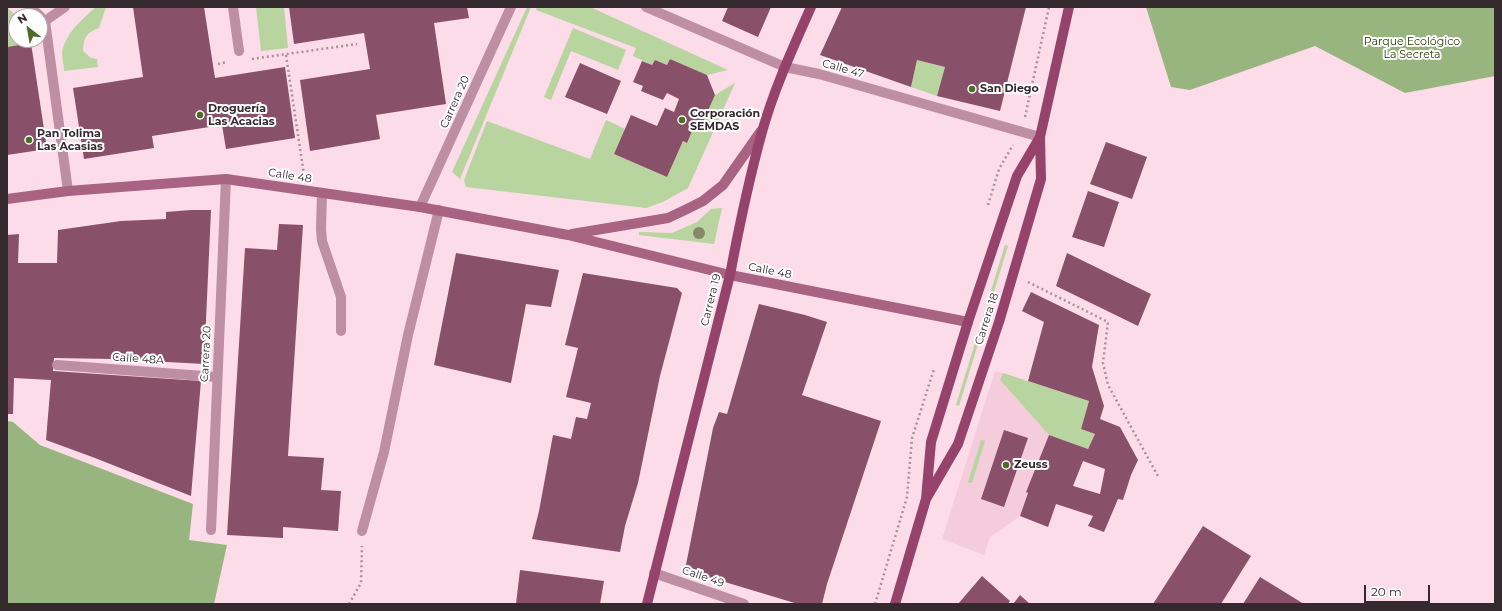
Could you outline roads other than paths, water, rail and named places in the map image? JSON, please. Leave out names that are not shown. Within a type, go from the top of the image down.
[{"type":"main road","name":"Carrera 19","points":[[647,604],[730,275],[738,230],[762,131],[785,66],[811,7]]},
{"type":"main road","name":"Carrera 18","points":[[926,499],[958,444],[1013,275],[1041,179],[1040,137],[1069,7]]},
{"type":"main road","name":"Carrera 18","points":[[895,604],[926,499],[931,442],[968,322],[1017,176],[1040,137]]},
{"type":"street","points":[[48,15],[64,7]]},
{"type":"street","points":[[233,7],[239,51]]},
{"type":"street","name":"Carrera 20","points":[[420,207],[511,7]]},
{"type":"street","name":"Calle 47","points":[[646,7],[785,66],[819,74],[1040,137]]},
{"type":"street","points":[[47,48],[68,191]]},
{"type":"street","name":"Calle 48","points":[[568,235],[668,218],[692,207],[703,201],[723,185],[762,131]]},
{"type":"street","name":"Carrera 20","points":[[211,530],[226,179]]},
{"type":"street","name":"Calle 48","points":[[7,199],[68,191],[226,179],[439,210],[568,235],[730,275],[968,322]]},
{"type":"street","points":[[322,193],[322,241],[341,297],[341,331]]},
{"type":"street","points":[[362,531],[384,452],[408,335],[439,210]]},
{"type":"street","name":"Calle 48A","points":[[57,365],[217,376]]},
{"type":"street","name":"Calle 49","points":[[654,573],[744,604]]},
{"type":"place","name":"San Diego","points":[[972,89]]},
{"type":"place","name":"Droguería Las Acacias","points":[[200,115]]},
{"type":"place","name":"Corporación SEMDAS","points":[[682,120]]},
{"type":"place","name":"Pan Tolima Las Acasias","points":[[29,140]]},
{"type":"place","name":"Zeuss","points":[[1006,465]]},
{"type":"park label","name":"Parque Ecológico La Secreta","points":[[1412,48]]}]
